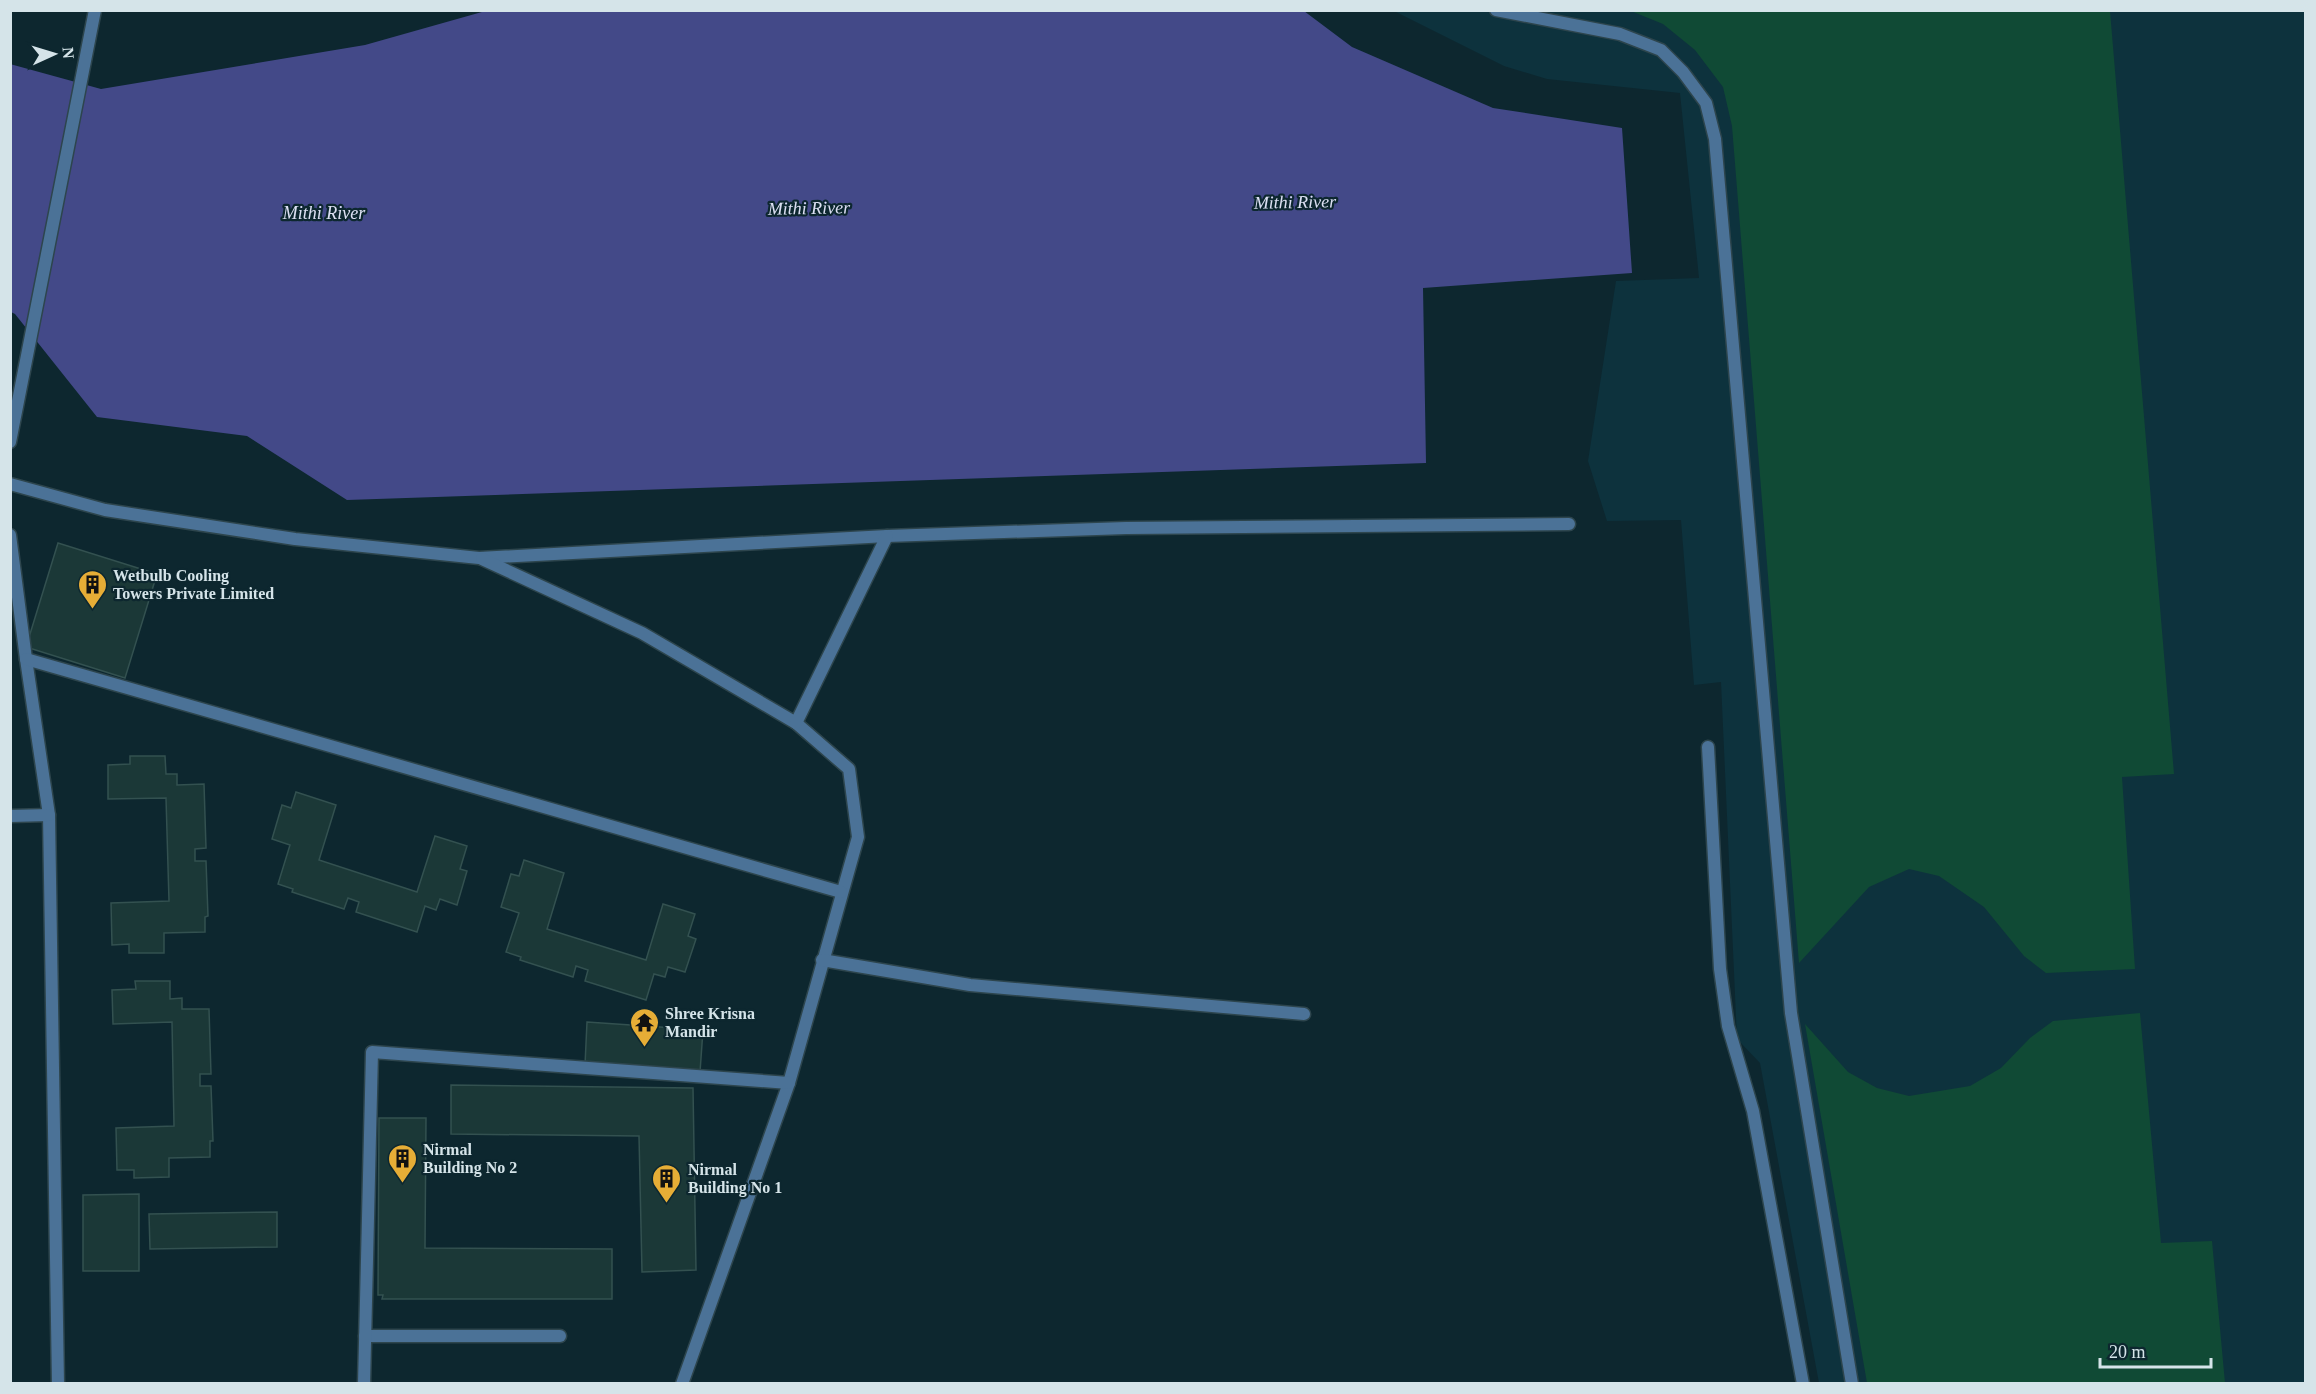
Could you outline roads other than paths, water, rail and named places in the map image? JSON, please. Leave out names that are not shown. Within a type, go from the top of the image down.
[{"type":"street","points":[[10,442],[95,10]]},
{"type":"street","points":[[1496,10],[1620,34],[1661,50],[1683,72],[1706,103],[1715,139],[1791,1013],[1852,1383]]},
{"type":"street","points":[[10,484],[105,510],[295,539],[479,558],[887,536],[1126,528],[1569,524]]},
{"type":"street","points":[[10,535],[49,815],[58,1383]]},
{"type":"street","points":[[796,723],[887,536]]},
{"type":"street","points":[[479,558],[642,633],[796,723],[849,769],[858,837],[789,1083],[682,1383]]},
{"type":"street","points":[[26,659],[841,892]]},
{"type":"street","points":[[1708,747],[1720,969],[1728,1026],[1753,1111],[1803,1383]]},
{"type":"street","points":[[10,816],[49,815]]},
{"type":"street","points":[[822,960],[970,985],[1304,1014]]},
{"type":"street","points":[[364,1383],[372,1052],[789,1083]]},
{"type":"street","points":[[365,1336],[560,1336]]},
{"type":"water","name":"Mithi River","points":[[489,10],[1304,11],[1352,47],[1493,108],[1622,128],[1632,273],[1423,288],[1426,463],[347,500],[247,436],[97,417],[15,314],[11,312],[10,64],[101,89],[365,45]]},
{"type":"place","name":"Wetbulb Cooling Towers Private Limited","points":[[92,610]]},
{"type":"place","name":"Shree Krisna Mandir","points":[[644,1048]]},
{"type":"place","name":"Nirmal Building No 2","points":[[402,1184]]},
{"type":"place","name":"Nirmal Building No 1","points":[[667,1204]]}]
